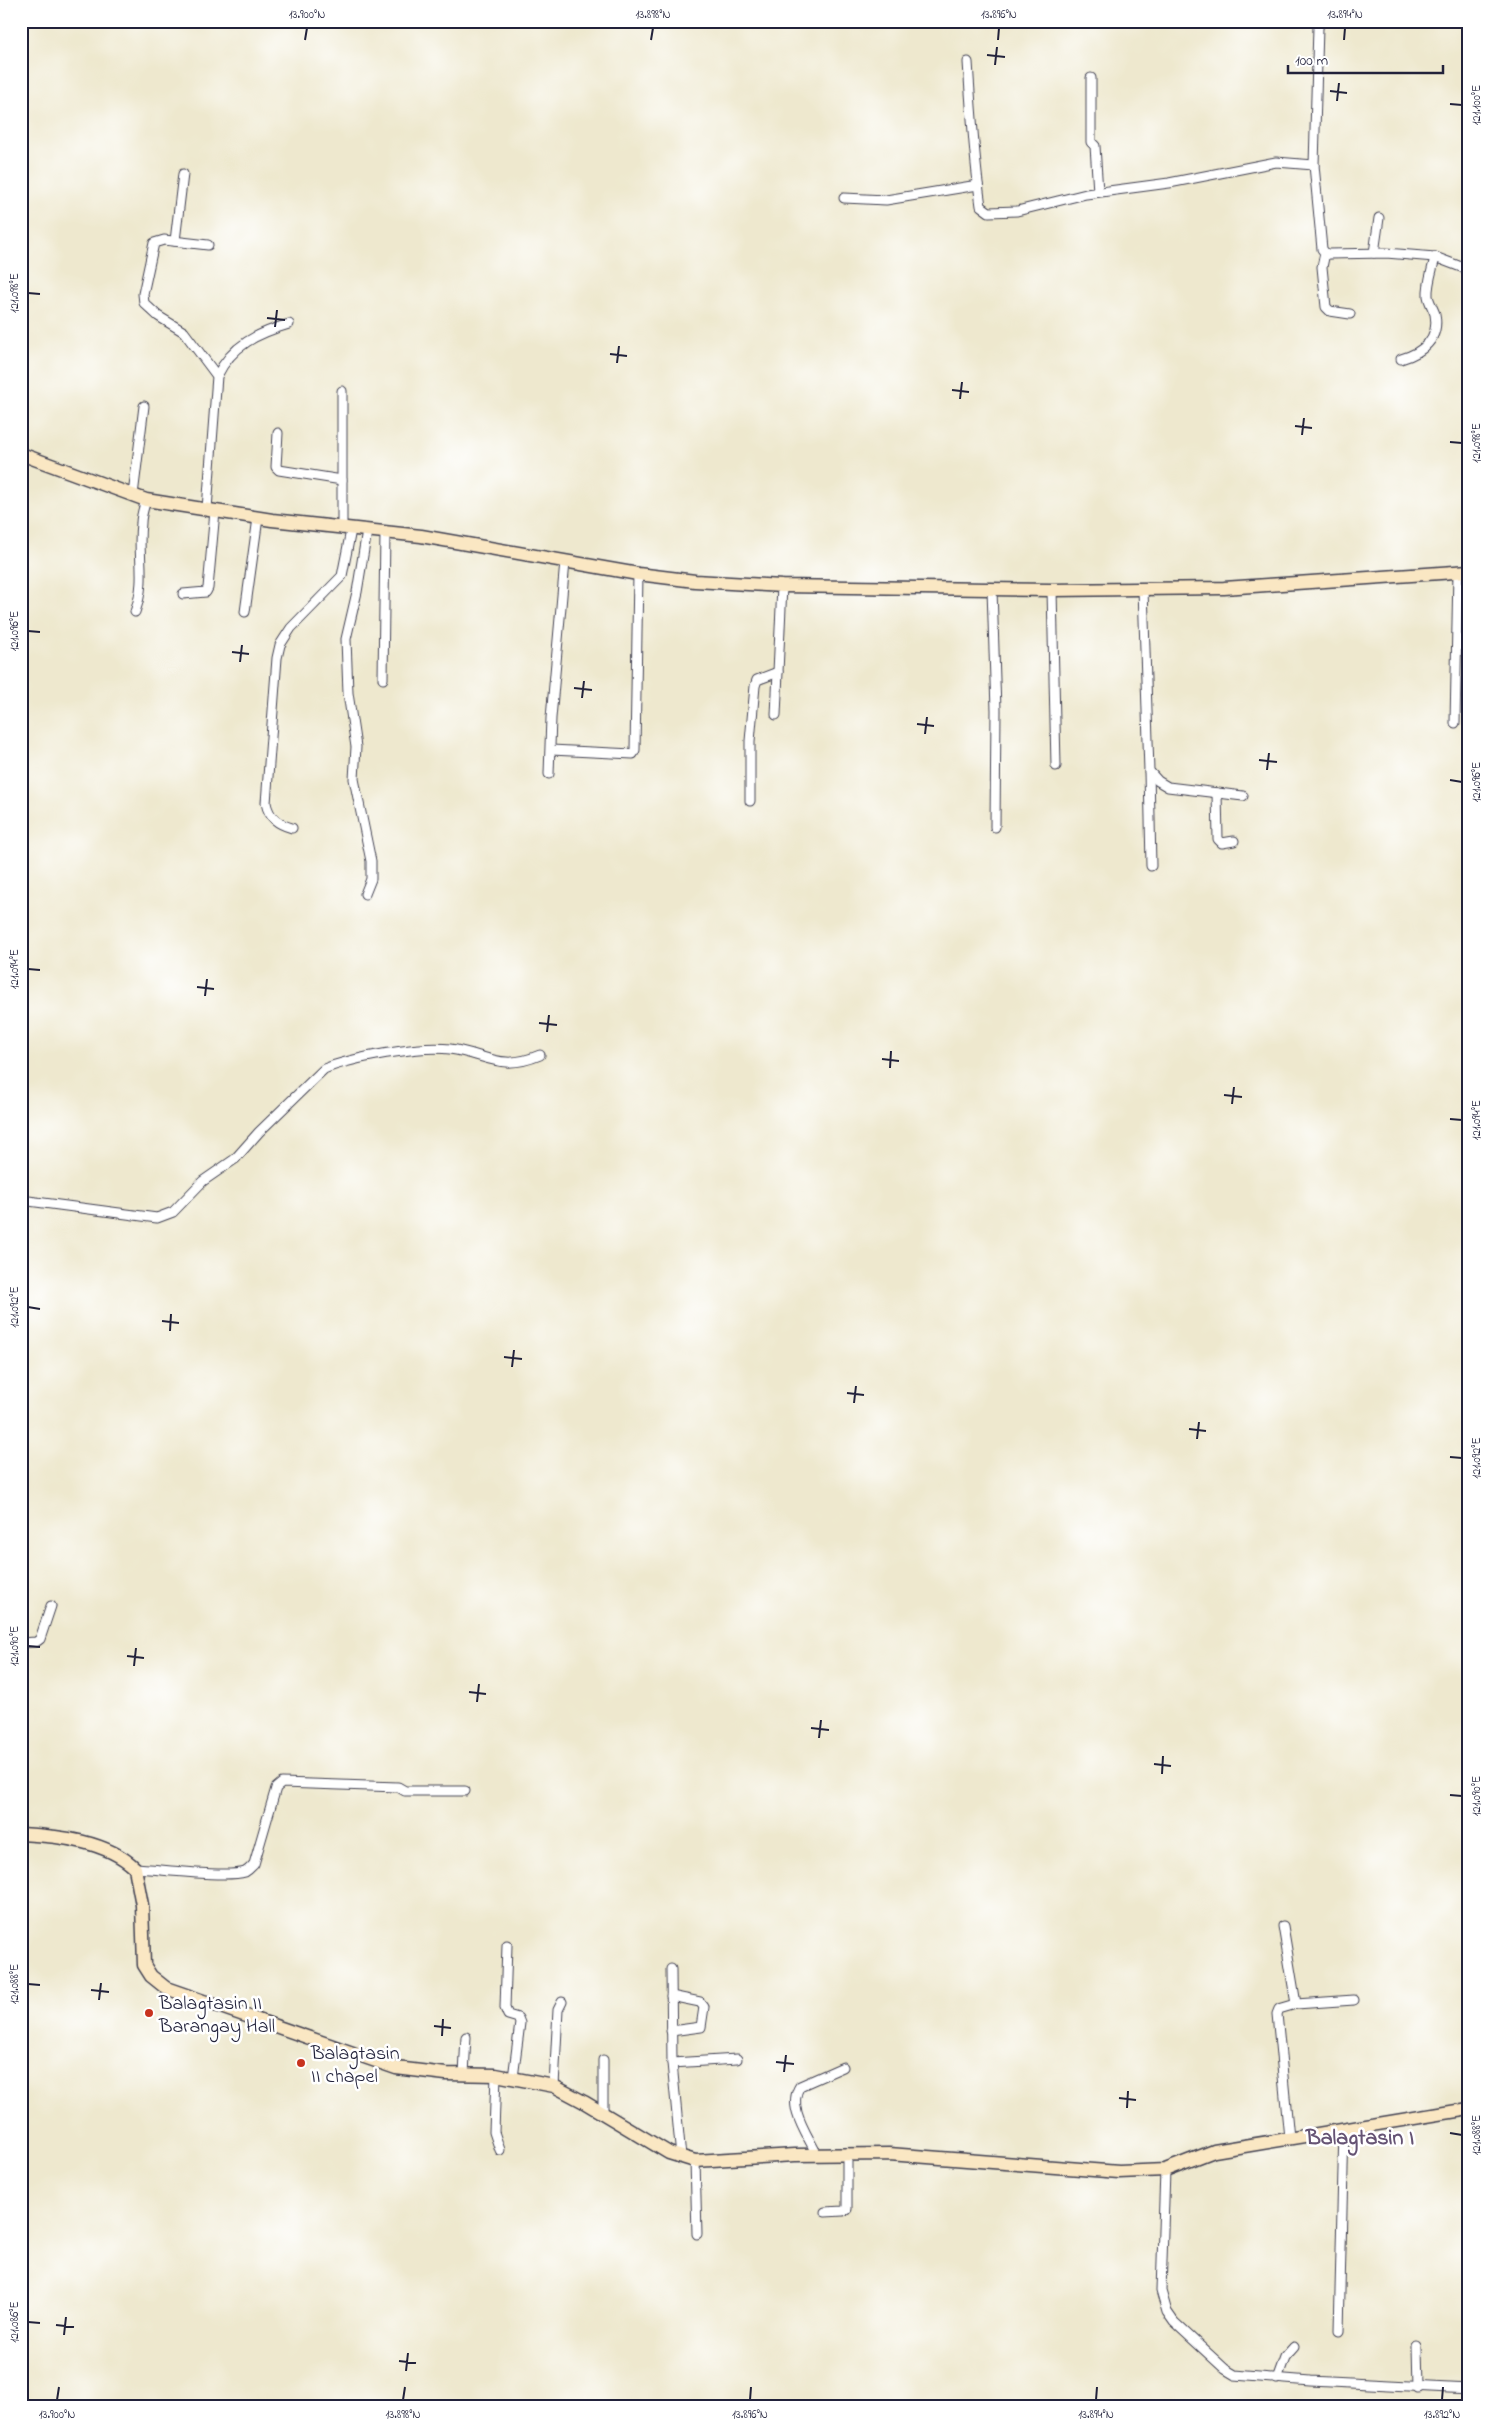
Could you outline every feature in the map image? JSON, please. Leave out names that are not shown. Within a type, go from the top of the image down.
[{"type":"street","points":[[1322,21],[1318,28],[1314,164],[1322,250],[1324,253],[1322,267],[1326,307],[1330,311],[1350,314]]},
{"type":"street","points":[[968,62],[972,135],[978,185],[981,206],[989,212],[1017,211],[1098,192],[1169,183],[1276,162],[1314,164]]},
{"type":"street","points":[[1091,78],[1092,142],[1095,146],[1098,192]]},
{"type":"street","points":[[175,241],[183,174]]},
{"type":"street","points":[[844,198],[886,200],[978,185]]},
{"type":"street","points":[[1374,253],[1379,218]]},
{"type":"street","points":[[208,245],[164,240],[154,242],[144,302],[158,316],[184,332],[217,376]]},
{"type":"street","points":[[1324,253],[1374,253],[1435,257],[1469,270]]},
{"type":"street","points":[[1401,359],[1422,351],[1428,346],[1432,336],[1435,315],[1428,294],[1435,257]]},
{"type":"street","points":[[183,594],[206,592],[208,588],[217,376],[224,361],[240,345],[267,330],[289,324]]},
{"type":"street","points":[[292,828],[280,824],[268,812],[266,803],[277,658],[280,645],[291,628],[342,576],[347,529],[342,480],[342,391]]},
{"type":"street","points":[[133,495],[144,406]]},
{"type":"street","points":[[278,433],[276,467],[279,470],[342,480]]},
{"type":"street","points":[[21,454],[146,500],[258,518],[422,536],[565,562],[695,581],[782,586],[992,590],[1224,588],[1463,571],[1455,723]]},
{"type":"street","points":[[135,612],[141,596],[143,579],[140,524],[146,500]]},
{"type":"street","points":[[245,612],[258,518]]},
{"type":"street","points":[[365,894],[371,879],[371,862],[354,779],[356,746],[348,693],[346,639],[357,592],[367,531]]},
{"type":"street","points":[[382,679],[385,533]]},
{"type":"street","points":[[549,774],[565,562]]},
{"type":"street","points":[[551,750],[633,754],[636,750],[638,574]]},
{"type":"street","points":[[776,715],[782,586]]},
{"type":"street","points":[[1143,589],[1151,866]]},
{"type":"street","points":[[992,590],[996,710],[995,827]]},
{"type":"street","points":[[1052,590],[1056,766]]},
{"type":"street","points":[[750,801],[750,742],[754,686],[757,680],[778,672]]},
{"type":"street","points":[[1149,771],[1158,781],[1168,787],[1243,796]]},
{"type":"street","points":[[1217,793],[1218,839],[1222,843],[1234,841]]},
{"type":"street","points":[[21,1200],[157,1218],[165,1216],[173,1212],[203,1181],[235,1159],[258,1132],[324,1069],[335,1064],[399,1052],[436,1049],[450,1049],[496,1062],[524,1062],[540,1055]]},
{"type":"street","points":[[21,1643],[36,1642],[40,1639],[51,1606]]},
{"type":"street","points":[[21,1834],[56,1836],[92,1845],[122,1857],[135,1868],[244,1872],[254,1864],[276,1788],[282,1783],[398,1787],[404,1791],[465,1791]]},
{"type":"street","points":[[135,1868],[142,1905],[144,1965],[151,1976],[166,1988],[380,2064],[414,2071],[496,2075],[554,2086],[669,2153],[696,2161],[847,2153],[980,2160],[1119,2172],[1165,2170],[1214,2151],[1469,2109]]},
{"type":"street","points":[[1283,1926],[1296,2004]]},
{"type":"street","points":[[507,1945],[505,2008],[508,2015],[518,2018],[520,2023],[513,2078]]},
{"type":"street","points":[[672,1969],[672,2064],[681,2157]]},
{"type":"street","points":[[671,1996],[700,2002],[704,2008],[701,2027],[671,2031]]},
{"type":"street","points":[[1289,2138],[1277,2014],[1279,2009],[1296,2004],[1354,2000]]},
{"type":"street","points":[[554,2086],[558,2010],[562,2002]]},
{"type":"street","points":[[464,2074],[466,2037]]},
{"type":"street","points":[[672,2064],[737,2059]]},
{"type":"street","points":[[603,2060],[603,2113]]},
{"type":"street","points":[[818,2154],[796,2110],[797,2091],[800,2086],[843,2067]]},
{"type":"street","points":[[496,2075],[494,2132],[500,2150]]},
{"type":"street","points":[[1339,2332],[1344,2129]]},
{"type":"street","points":[[826,2212],[847,2209],[847,2153]]},
{"type":"street","points":[[696,2161],[697,2234]]},
{"type":"street","points":[[1165,2170],[1161,2291],[1167,2312],[1229,2372],[1277,2379],[1418,2388],[1469,2389]]},
{"type":"street","points":[[1417,2346],[1418,2388]]},
{"type":"street","points":[[1277,2379],[1285,2357],[1294,2347]]},
{"type":"place","name":"Balagtasin II Barangay Hall","points":[[149,2013]]},
{"type":"place","name":"Balagtasin II chapel","points":[[301,2063]]},
{"type":"district","name":"Balagtasin I","points":[[1360,2136]]}]
